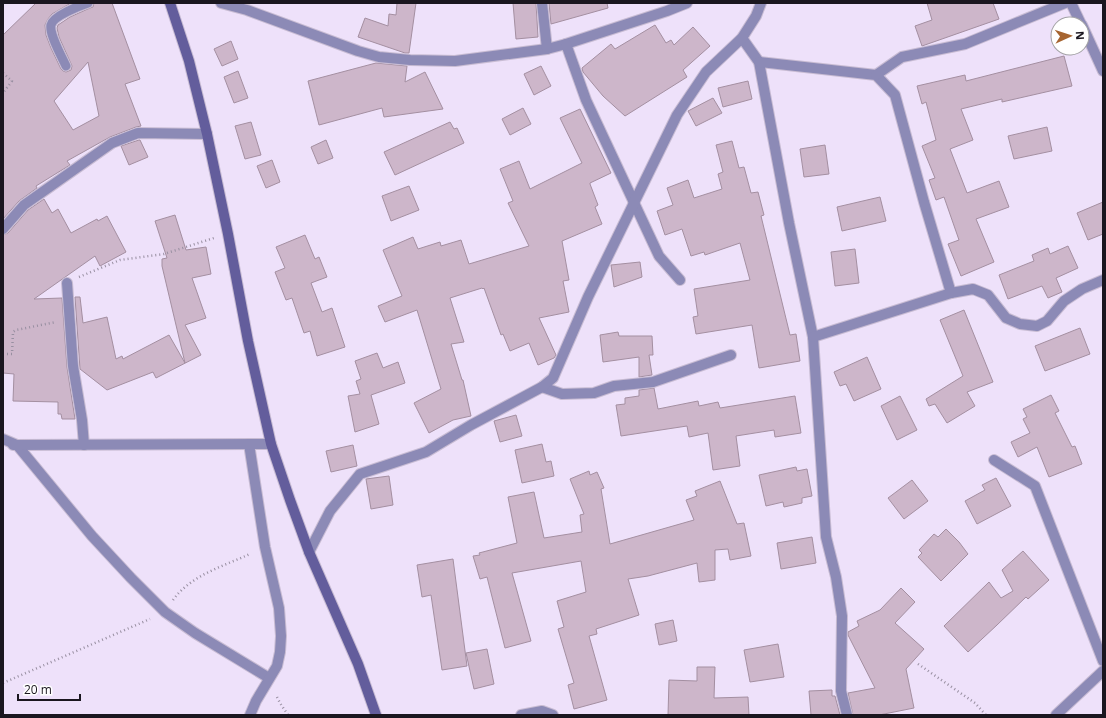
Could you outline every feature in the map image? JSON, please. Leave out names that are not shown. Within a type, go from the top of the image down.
[{"type":"street","points":[[170,3],[189,61],[207,134],[248,341],[271,444],[310,552],[358,664],[376,715]]},
{"type":"street","points":[[220,3],[248,10],[358,51],[379,57],[410,60],[455,61],[566,44],[687,3]]},
{"type":"street","points":[[542,3],[547,48]]},
{"type":"street","points":[[310,552],[330,511],[360,474],[426,452],[471,425],[542,387],[553,378],[588,297],[677,115],[706,72],[742,38],[756,16],[761,3]]},
{"type":"street","points":[[876,75],[902,57],[965,44],[1065,3]]},
{"type":"street","points":[[1071,3],[1078,16]]},
{"type":"street","points":[[742,38],[759,62],[789,223],[813,337],[826,537],[836,577],[842,616],[841,691],[847,715]]},
{"type":"street","points":[[1090,43],[1103,71]]},
{"type":"street","points":[[566,44],[586,100],[659,256],[680,280]]},
{"type":"street","points":[[759,62],[876,75],[895,95],[924,202],[952,293]]},
{"type":"street","points":[[3,229],[24,205],[112,143],[138,133],[207,134]]},
{"type":"street","points":[[813,337],[952,293],[973,290],[988,295],[1006,318],[1020,324],[1037,326],[1047,321],[1064,301],[1082,289],[1103,280]]},
{"type":"street","points":[[67,283],[73,366],[82,420],[84,445]]},
{"type":"street","points":[[542,387],[562,394],[594,393],[614,386],[653,382],[731,355]]},
{"type":"street","points":[[3,439],[18,445],[92,536],[165,612],[195,633],[269,678]]},
{"type":"street","points":[[249,444],[265,547],[279,608],[281,636],[277,666],[256,701],[250,715]]},
{"type":"street","points":[[3,445],[271,444]]},
{"type":"street","points":[[994,460],[1035,486],[1103,661]]},
{"type":"street","points":[[1056,715],[1103,671]]},
{"type":"street","points":[[521,715],[542,711],[553,715]]},
{"type":"lane","points":[[66,66],[51,33],[51,24],[55,19],[88,3]]},
{"type":"path","points":[[3,73],[12,81],[3,93]]},
{"type":"path","points":[[67,283],[120,260],[164,254],[228,234]]},
{"type":"path","points":[[3,354],[12,354],[13,332],[16,330],[70,320]]},
{"type":"path","points":[[3,683],[165,612],[179,592],[198,578],[265,547]]},
{"type":"path","points":[[918,664],[975,703],[986,715]]},
{"type":"building","points":[[36,3],[71,3],[52,14],[45,25],[46,35],[51,48],[61,69],[66,72],[71,70],[72,66],[59,37],[57,28],[58,25],[70,17],[93,7],[94,3],[112,3],[140,79],[125,84],[141,126],[110,137],[67,161],[70,165],[36,186],[37,188],[19,201],[3,219],[3,35]],"holes":[[[88,62],[99,116],[73,130],[54,101]]]},
{"type":"building","points":[[397,3],[416,3],[409,53],[358,37],[365,18],[388,26],[389,14],[396,15]]},
{"type":"building","points":[[513,3],[536,3],[538,37],[516,39]]},
{"type":"building","points":[[549,3],[607,3],[608,8],[551,24]]},
{"type":"building","points":[[927,3],[993,3],[999,19],[922,46],[915,26],[932,20]]},
{"type":"building","points":[[655,25],[666,43],[671,40],[674,45],[693,27],[710,46],[683,70],[687,77],[625,116],[603,96],[583,72],[582,68],[611,44],[615,49]]},
{"type":"building","points":[[231,41],[238,59],[222,66],[214,49]]},
{"type":"building","points":[[1064,56],[1072,86],[1002,102],[1002,99],[961,109],[973,140],[950,149],[967,193],[999,181],[1009,207],[976,219],[994,262],[961,276],[948,244],[959,240],[944,197],[936,200],[929,180],[935,178],[922,146],[936,140],[926,102],[922,104],[917,86],[965,75],[966,81]]},
{"type":"building","points":[[376,63],[407,66],[405,82],[425,72],[443,109],[384,117],[382,108],[319,125],[308,81]]},
{"type":"building","points":[[541,66],[551,86],[534,95],[524,74]]},
{"type":"building","points":[[238,71],[248,98],[234,103],[224,77]]},
{"type":"building","points":[[748,81],[752,99],[723,107],[718,88]]},
{"type":"building","points":[[713,98],[722,113],[696,126],[688,111]]},
{"type":"building","points":[[523,108],[531,124],[510,135],[502,119]]},
{"type":"building","points":[[580,109],[611,173],[590,183],[598,205],[595,207],[602,224],[562,241],[569,280],[563,281],[569,312],[539,318],[556,355],[554,358],[538,365],[529,343],[510,351],[503,334],[501,335],[484,288],[450,298],[464,342],[451,344],[463,380],[471,416],[453,420],[429,433],[414,403],[441,389],[417,310],[385,322],[378,306],[402,296],[383,250],[413,237],[418,249],[440,242],[441,246],[461,240],[469,264],[529,246],[508,203],[513,201],[500,169],[519,161],[530,189],[582,163],[560,118]]},
{"type":"building","points":[[251,122],[261,155],[245,159],[235,126]]},
{"type":"building","points":[[450,122],[454,129],[457,128],[464,143],[395,175],[384,152]]},
{"type":"building","points":[[1047,127],[1052,151],[1014,159],[1008,136]]},
{"type":"building","points":[[139,140],[148,157],[129,165],[121,146]]},
{"type":"building","points":[[326,140],[333,158],[318,164],[311,147]]},
{"type":"building","points":[[732,141],[739,168],[744,167],[751,193],[758,192],[764,215],[761,216],[790,335],[796,334],[800,361],[759,368],[752,325],[696,334],[693,317],[698,316],[694,289],[750,280],[740,243],[705,255],[704,252],[691,256],[682,229],[665,235],[657,211],[673,205],[667,188],[688,180],[694,198],[722,189],[718,174],[723,172],[716,145]]},
{"type":"building","points":[[825,145],[829,174],[804,177],[800,149]]},
{"type":"building","points":[[272,160],[280,182],[266,188],[257,166]]},
{"type":"building","points":[[409,186],[419,210],[391,221],[382,196]]},
{"type":"building","points":[[880,197],[886,221],[842,231],[837,207]]},
{"type":"building","points":[[44,199],[52,213],[58,209],[71,233],[97,219],[98,221],[107,216],[126,252],[100,266],[95,256],[34,299],[62,298],[67,367],[75,419],[62,419],[61,414],[58,414],[58,402],[13,401],[14,374],[3,373],[3,235],[8,233],[28,210]]},
{"type":"building","points":[[1103,202],[1103,234],[1088,240],[1077,213]]},
{"type":"building","points":[[175,215],[186,250],[206,247],[211,274],[192,278],[206,318],[185,325],[201,355],[156,378],[153,372],[107,390],[80,369],[75,297],[80,297],[83,323],[107,317],[116,359],[122,356],[123,359],[169,335],[185,363],[162,266],[162,259],[167,258],[155,221]]},
{"type":"building","points":[[305,235],[315,259],[319,257],[327,277],[311,283],[322,312],[332,308],[345,347],[317,356],[310,331],[304,333],[292,298],[286,300],[275,272],[285,268],[276,247]]},
{"type":"building","points":[[1068,246],[1078,268],[1056,278],[1062,292],[1048,298],[1042,286],[1008,299],[999,275],[1034,261],[1032,255],[1048,248],[1050,254]]},
{"type":"building","points":[[855,249],[859,283],[835,286],[831,252]]},
{"type":"building","points":[[640,262],[642,277],[614,287],[611,265]]},
{"type":"building","points":[[964,310],[993,382],[967,392],[975,406],[947,423],[935,404],[929,406],[926,399],[963,376],[940,320]]},
{"type":"building","points":[[1080,328],[1090,354],[1045,371],[1035,346]]},
{"type":"building","points":[[618,332],[619,336],[652,336],[653,355],[649,355],[652,375],[639,377],[639,357],[603,362],[600,335]]},
{"type":"building","points":[[377,353],[383,368],[398,362],[405,383],[371,395],[379,424],[355,432],[348,396],[360,394],[356,381],[361,379],[355,361]]},
{"type":"building","points":[[867,357],[881,389],[854,401],[846,384],[840,386],[834,372]]},
{"type":"building","points":[[654,388],[658,409],[698,401],[699,406],[718,402],[720,408],[795,396],[801,433],[775,437],[774,430],[736,436],[740,466],[713,470],[708,433],[689,437],[687,426],[621,436],[616,405],[625,404],[625,398],[639,396],[639,390]]},
{"type":"building","points":[[1051,395],[1059,411],[1055,413],[1072,447],[1075,446],[1082,464],[1049,477],[1037,447],[1018,457],[1011,442],[1030,433],[1023,419],[1027,417],[1023,409]]},
{"type":"building","points":[[900,396],[917,430],[897,440],[881,406]]},
{"type":"building","points":[[516,415],[522,436],[500,442],[494,421]]},
{"type":"building","points":[[542,444],[546,462],[551,461],[554,476],[522,483],[515,450]]},
{"type":"building","points":[[353,445],[357,466],[331,472],[326,451]]},
{"type":"building","points":[[796,467],[797,471],[807,469],[812,496],[802,498],[802,503],[784,507],[783,502],[766,506],[759,475]]},
{"type":"building","points":[[589,471],[590,475],[597,472],[604,488],[601,489],[610,544],[694,520],[686,500],[697,496],[695,491],[720,481],[737,524],[744,523],[751,556],[730,560],[728,549],[715,550],[715,580],[699,582],[697,563],[648,576],[628,579],[639,615],[596,629],[597,634],[589,636],[607,700],[574,709],[568,685],[574,683],[558,629],[564,627],[557,601],[586,592],[581,561],[512,573],[531,641],[505,648],[487,577],[480,579],[473,556],[517,543],[508,497],[534,492],[544,538],[582,532],[580,515],[584,514],[570,479]]},
{"type":"building","points":[[389,476],[393,505],[371,509],[366,479]]},
{"type":"building","points":[[996,478],[1011,506],[977,524],[965,501],[985,490],[982,485]]},
{"type":"building","points":[[912,480],[928,501],[904,519],[888,498]]},
{"type":"building","points":[[946,529],[968,554],[941,581],[918,557],[922,553],[919,550],[934,534],[938,537]]},
{"type":"building","points":[[812,537],[816,563],[781,569],[777,543]]},
{"type":"building","points":[[1023,551],[1049,580],[1028,599],[1026,597],[968,652],[944,626],[989,582],[1001,598],[1013,591],[1002,570]]},
{"type":"building","points":[[453,559],[467,666],[442,670],[431,595],[422,597],[417,565]]},
{"type":"building","points":[[901,588],[915,602],[895,623],[924,649],[906,669],[914,708],[879,715],[853,715],[848,693],[875,688],[848,635],[848,632],[859,626],[857,621],[880,610]]},
{"type":"building","points":[[673,620],[677,641],[659,645],[655,624]]},
{"type":"building","points":[[778,644],[784,677],[750,682],[744,650]]},
{"type":"building","points":[[487,649],[494,684],[474,689],[466,653]]},
{"type":"building","points":[[697,667],[715,667],[714,698],[748,697],[749,715],[668,715],[669,680],[697,681]]},
{"type":"building","points":[[832,690],[832,696],[835,696],[840,715],[811,715],[809,691]]}]
